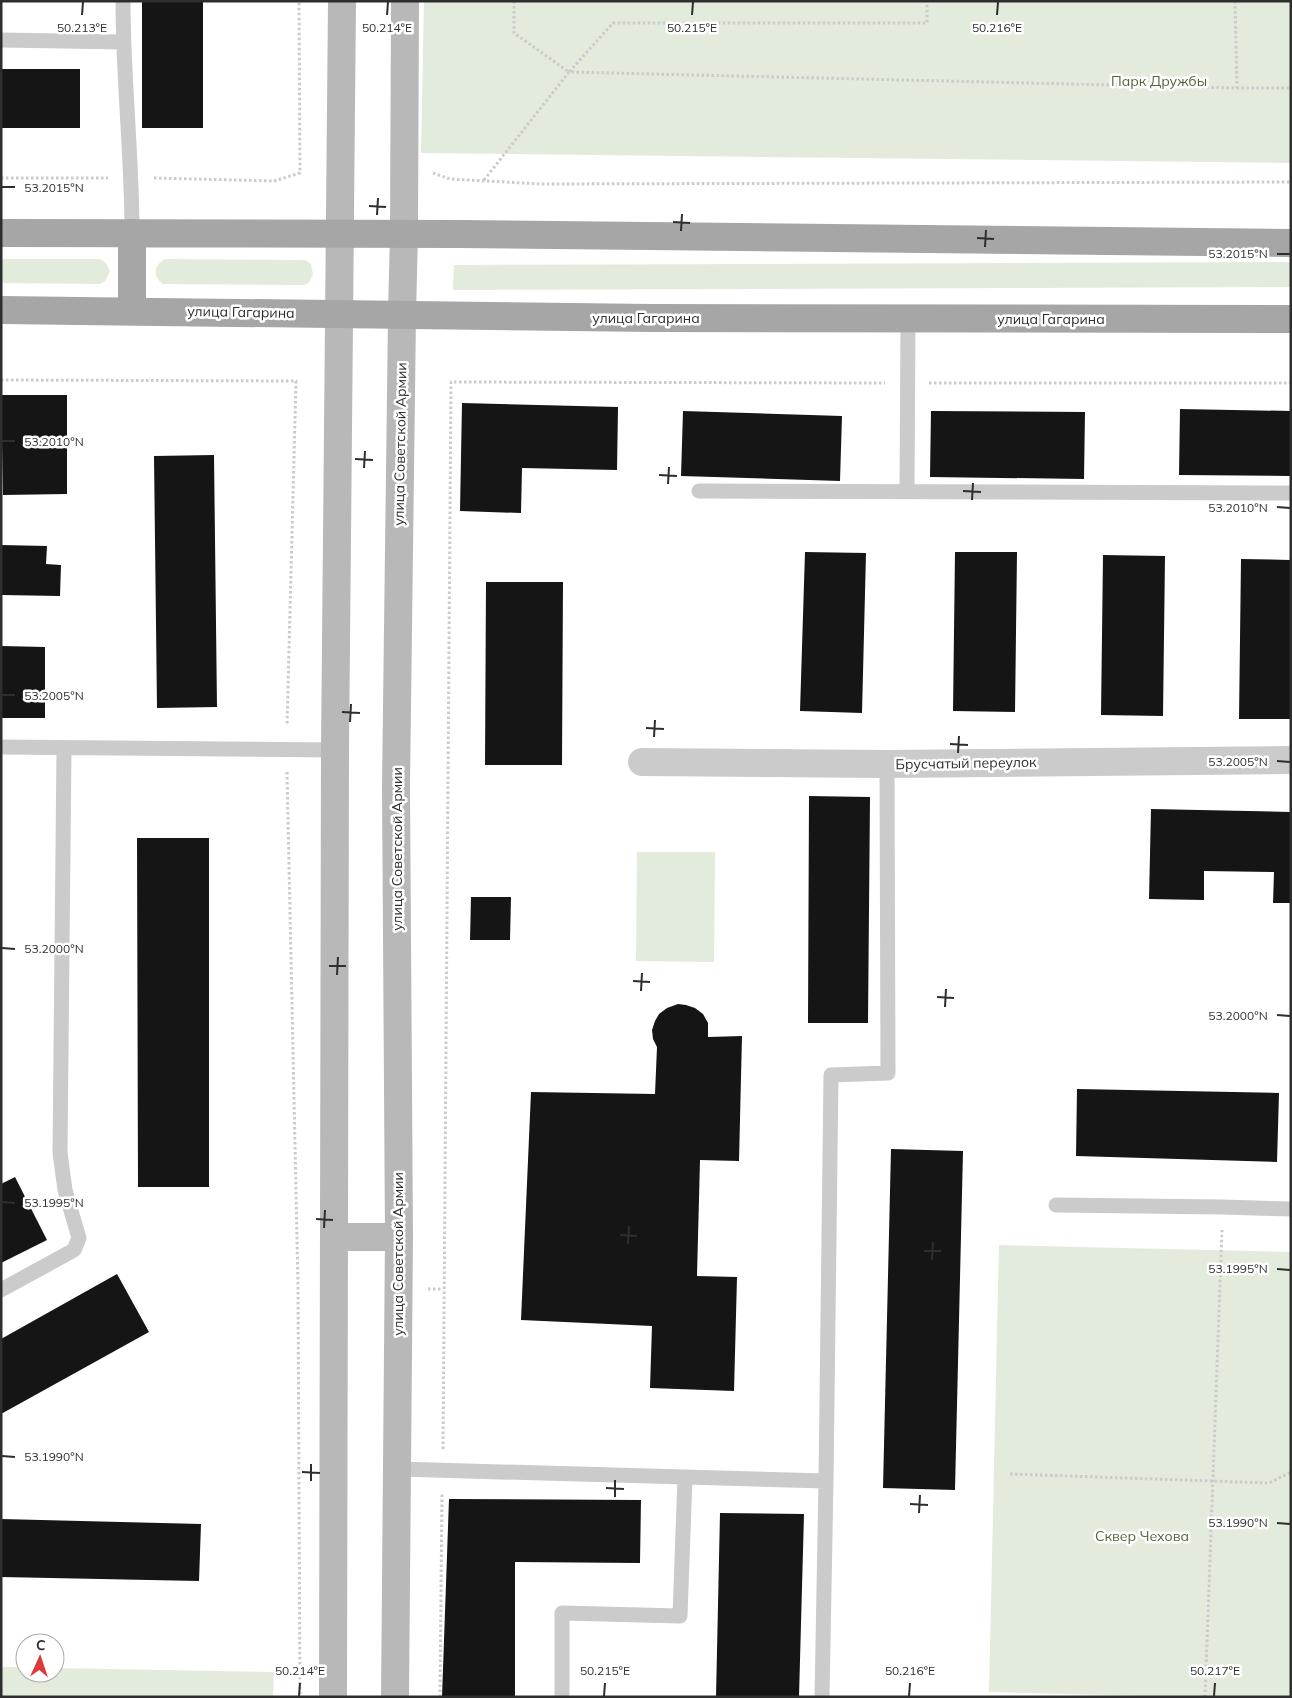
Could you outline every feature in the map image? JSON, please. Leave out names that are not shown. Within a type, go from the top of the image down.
[{"type":"main road","points":[[333,1697],[335,750],[342,1]]},
{"type":"main road","name":"улица Советской Армии","points":[[395,1697],[399,1237],[396,786],[404,233],[404,1]]},
{"type":"main road","points":[[1,233],[404,233],[1291,243]]},
{"type":"main road","points":[[132,233],[132,311]]},
{"type":"main road","name":"улица Гагарина","points":[[1,310],[339,315],[908,319],[1291,319]]},
{"type":"main road","points":[[334,1237],[399,1237]]},
{"type":"street","name":"Брусчатый переулок","points":[[642,762],[886,764],[1291,760]]},
{"type":"lane","points":[[123,1],[123,42],[132,178],[132,233]]},
{"type":"lane","points":[[1,40],[123,42]]},
{"type":"lane","points":[[907,491],[908,319]]},
{"type":"lane","points":[[699,491],[1291,493]]},
{"type":"lane","points":[[1,747],[335,750]]},
{"type":"lane","points":[[1,1290],[74,1250],[79,1238],[65,1190],[60,1153],[64,748]]},
{"type":"lane","points":[[822,1697],[831,1075],[888,1073],[886,764]]},
{"type":"lane","points":[[1056,1205],[1291,1209]]},
{"type":"lane","points":[[398,1469],[826,1481]]},
{"type":"lane","points":[[562,1697],[562,1613],[680,1616],[685,1477]]},
{"type":"path","points":[[300,1],[300,173]]},
{"type":"path","points":[[514,1],[514,33],[569,72],[1291,88]]},
{"type":"path","points":[[484,181],[569,72],[613,23],[928,22],[927,1]]},
{"type":"path","points":[[1235,1],[1238,88]]},
{"type":"path","points":[[433,174],[450,179],[541,184],[1291,182]]},
{"type":"path","points":[[1,380],[296,381],[287,749],[298,1274],[300,1697]]},
{"type":"path","points":[[440,1697],[451,382],[515,382]]},
{"type":"path","points":[[1205,1697],[1222,1207]]},
{"type":"path","points":[[1010,1474],[1269,1483],[1291,1472]]},
{"type":"green space","name":"Парк Дружбы","points":[[424,1],[1291,1],[1291,163],[421,153]]},
{"type":"green space","points":[[1,259],[100,259],[105,262],[110,271],[105,281],[100,284],[1,283]]},
{"type":"green space","points":[[165,259],[305,260],[311,264],[313,274],[305,285],[163,284],[157,278],[156,271],[158,264]]},
{"type":"green space","points":[[1291,262],[1291,287],[453,290],[454,265]]},
{"type":"green space","points":[[637,852],[715,852],[714,962],[636,961]]},
{"type":"green space","name":"Сквер Чехова","points":[[999,1245],[1291,1252],[1291,1697],[1187,1697],[989,1692]]},
{"type":"green space","points":[[1,1667],[15,1667],[15,1683],[65,1683],[65,1668],[274,1672],[273,1697],[1,1697]]},
{"type":"building","points":[[142,1],[203,1],[203,128],[142,128]]},
{"type":"building","points":[[1,69],[80,69],[80,128],[1,128]]},
{"type":"building","points":[[1,395],[67,395],[67,494],[3,495]]},
{"type":"building","points":[[462,403],[618,407],[617,470],[522,468],[521,513],[460,511]]},
{"type":"building","points":[[1180,409],[1291,411],[1291,476],[1179,475]]},
{"type":"building","points":[[683,411],[842,416],[840,481],[681,476]]},
{"type":"building","points":[[931,411],[1085,412],[1084,479],[930,477]]},
{"type":"building","points":[[214,455],[217,707],[157,708],[154,456]]},
{"type":"building","points":[[1,545],[47,546],[46,564],[61,565],[60,596],[1,595]]},
{"type":"building","points":[[805,552],[866,553],[862,713],[800,711]]},
{"type":"building","points":[[955,552],[1017,552],[1015,712],[953,711]]},
{"type":"building","points":[[1103,555],[1165,556],[1163,716],[1101,715]]},
{"type":"building","points":[[1241,559],[1291,560],[1291,719],[1239,719]]},
{"type":"building","points":[[486,582],[563,582],[562,765],[485,765]]},
{"type":"building","points":[[1,646],[45,647],[45,718],[1,718]]},
{"type":"building","points":[[809,796],[870,797],[868,1023],[808,1023]]},
{"type":"building","points":[[1151,809],[1291,812],[1291,903],[1273,903],[1274,872],[1204,871],[1204,900],[1149,899]]},
{"type":"building","points":[[137,838],[209,838],[209,1187],[138,1187]]},
{"type":"building","points":[[471,897],[511,897],[510,940],[470,940]]},
{"type":"building","points":[[678,1004],[695,1008],[703,1014],[708,1023],[708,1037],[742,1036],[739,1161],[700,1160],[697,1276],[737,1277],[734,1391],[650,1388],[652,1326],[521,1320],[531,1092],[655,1094],[657,1047],[653,1039],[652,1030],[659,1014],[667,1008]]},
{"type":"building","points":[[1077,1089],[1279,1093],[1277,1162],[1076,1156]]},
{"type":"building","points":[[891,1149],[963,1151],[955,1490],[883,1488]]},
{"type":"building","points":[[15,1177],[47,1240],[1,1263],[1,1184]]},
{"type":"building","points":[[117,1274],[149,1332],[1,1414],[1,1339]]},
{"type":"building","points":[[449,1499],[641,1500],[640,1563],[515,1562],[515,1697],[442,1697]]},
{"type":"building","points":[[720,1513],[804,1514],[799,1697],[716,1697]]},
{"type":"building","points":[[1,1519],[201,1524],[199,1581],[1,1577]]}]
